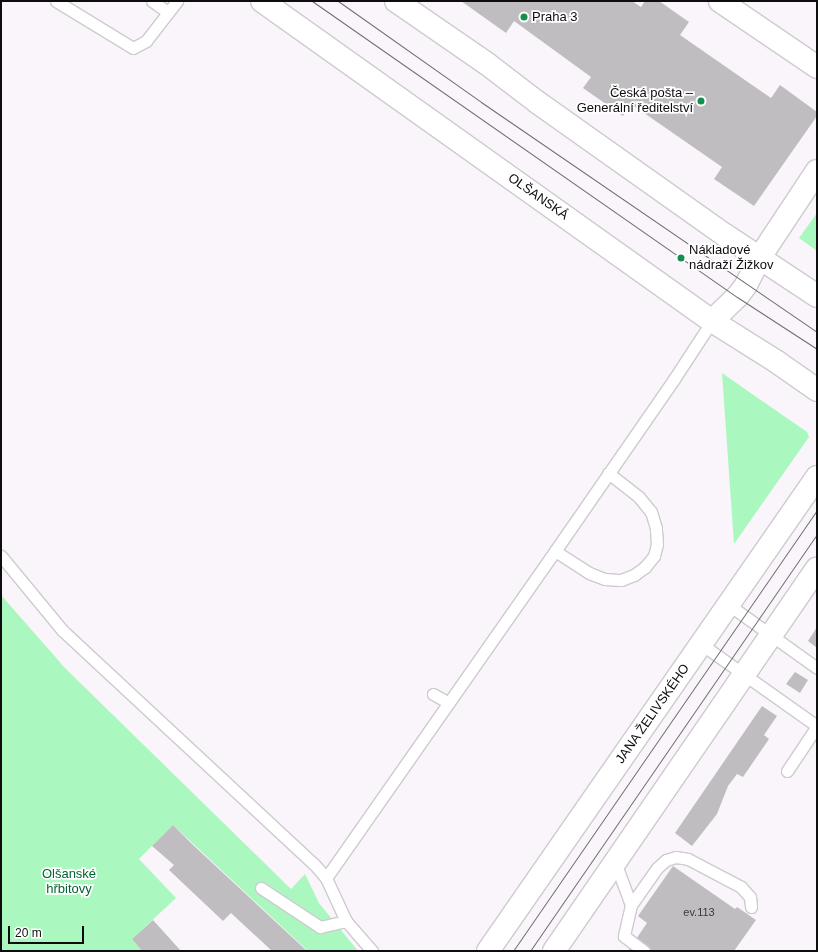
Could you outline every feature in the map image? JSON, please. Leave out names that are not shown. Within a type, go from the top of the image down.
[{"type":"street","name":"OLŠANSKÁ","points":[[262,1],[712,321],[777,362],[817,390]]},
{"type":"street","points":[[396,1],[486,62],[538,102],[725,235],[817,296]]},
{"type":"street","points":[[732,4],[817,67]]},
{"type":"street","points":[[712,321],[737,298],[746,285],[760,257],[817,171]]},
{"type":"street","name":"JANA ŽELIVSKÉHO","points":[[488,951],[817,477]]},
{"type":"street","points":[[554,951],[817,569]]},
{"type":"lane","points":[[56,1],[133,48],[146,41],[177,1]]},
{"type":"lane","points":[[152,1],[168,12]]},
{"type":"lane","points":[[326,878],[556,551],[712,321]]},
{"type":"lane","points":[[556,551],[589,573],[605,580],[621,580],[634,575],[645,567],[654,556],[657,544],[657,533],[651,512],[639,497],[608,473]]},
{"type":"lane","points":[[1,556],[62,630],[314,864],[326,878],[346,921],[372,951]]},
{"type":"lane","points":[[729,605],[817,668]]},
{"type":"lane","points":[[701,644],[817,726],[787,771]]},
{"type":"lane","points":[[433,694],[449,703]]},
{"type":"lane","points":[[644,951],[624,936],[631,905],[657,868],[666,860],[676,856],[688,859],[742,886],[750,896],[751,907]]},
{"type":"lane","points":[[615,862],[631,905]]},
{"type":"lane","points":[[261,888],[320,927],[346,921]]},
{"type":"green space","points":[[817,213],[817,251],[799,238]]},
{"type":"green space","points":[[722,373],[807,432],[809,437],[734,544]]},
{"type":"green space","name":"Olšanské hřbitovy","points":[[1,595],[65,668],[291,889],[305,874],[319,903],[358,951],[308,951],[173,825],[139,859],[176,898],[132,939],[142,951],[1,951]]},
{"type":"building","name":"Česká pošta – Generální ředitelství","points":[[461,1],[632,1],[641,7],[645,1],[659,1],[689,22],[680,35],[771,98],[780,85],[817,112],[817,116],[754,206],[714,179],[722,167],[631,104],[623,116],[583,88],[591,77],[514,21],[506,33]]},
{"type":"building","points":[[817,627],[817,648],[808,641]]},
{"type":"building","points":[[795,672],[808,680],[800,693],[786,684]]},
{"type":"building","points":[[762,706],[777,716],[764,735],[769,739],[743,777],[737,774],[728,786],[717,814],[692,846],[675,833]]},
{"type":"building","points":[[173,825],[307,951],[272,951],[231,913],[223,921],[169,870],[174,865],[152,846]]},
{"type":"building","points":[[673,866],[735,909],[737,907],[756,920],[734,951],[628,951],[647,923],[638,916]]},
{"type":"building","points":[[153,920],[181,951],[142,951],[132,939]]},
{"type":"tram line","points":[[312,1],[737,297],[817,349]]},
{"type":"tram line","points":[[338,1],[481,102],[817,332]]},
{"type":"tram line","points":[[513,951],[817,510]]},
{"type":"tram line","points":[[530,951],[817,534]]},
{"type":"place","name":"Praha 3","points":[[524,17]]},
{"type":"place","name":"Česká pošta – Generální ředitelství","points":[[701,101]]},
{"type":"place","name":"Nákladové nádraží Žižkov","points":[[681,258]]}]
